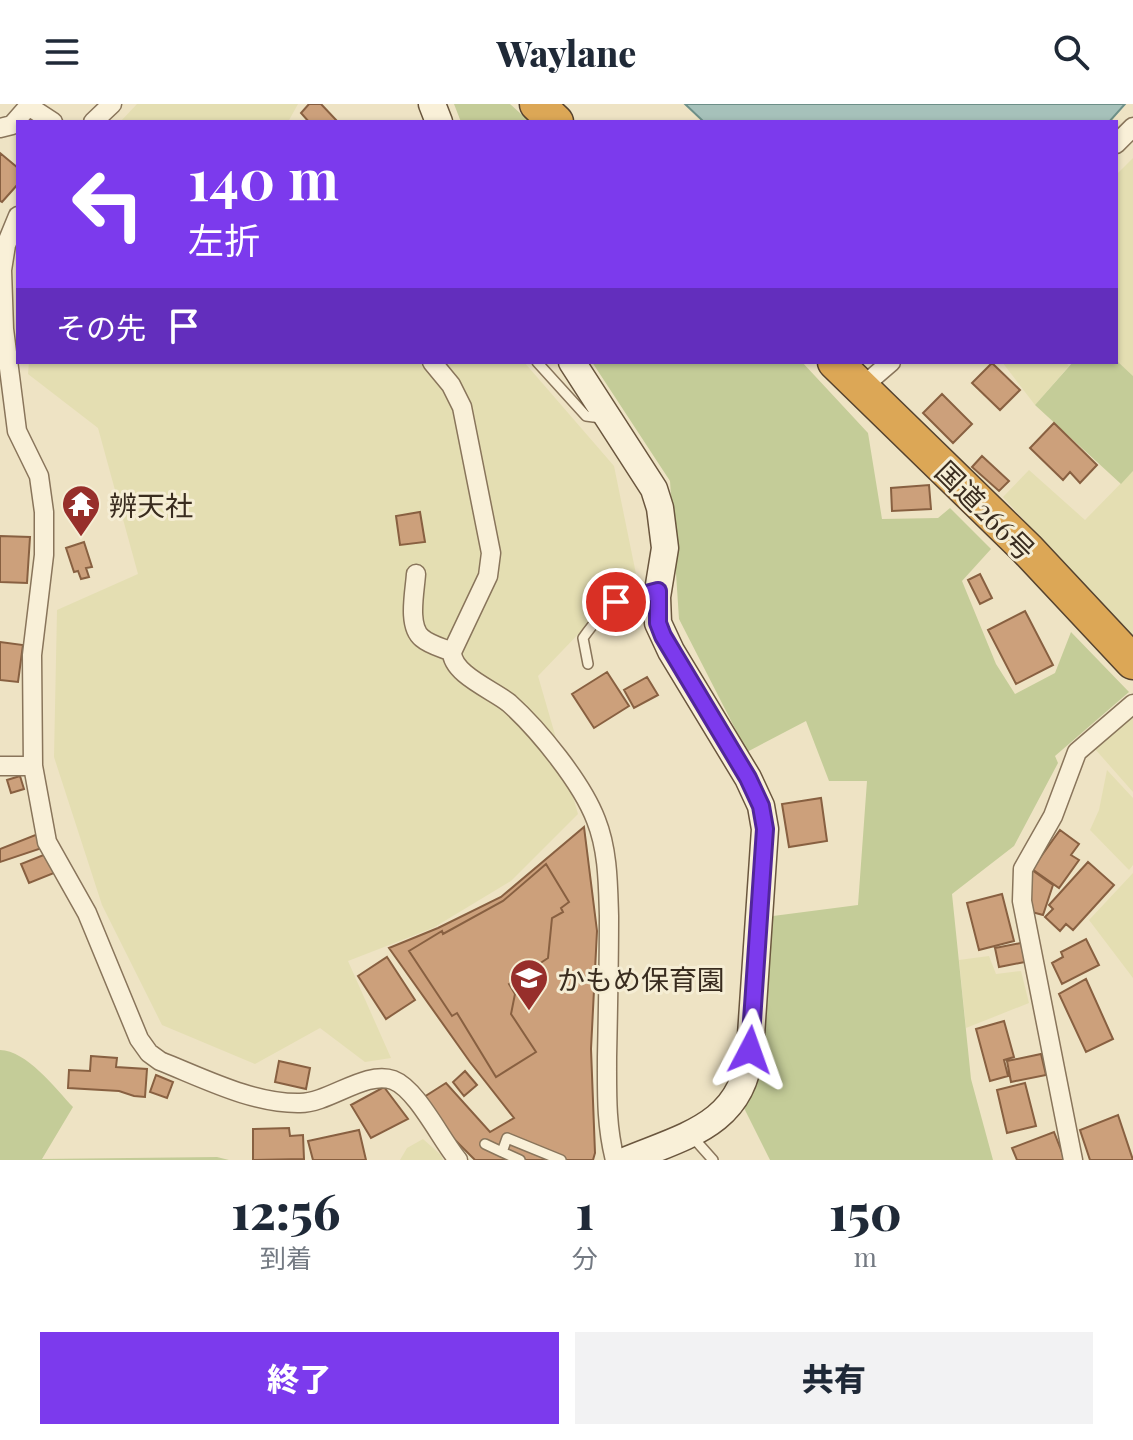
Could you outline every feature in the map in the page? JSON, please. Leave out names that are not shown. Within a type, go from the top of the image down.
[{"type":"highway","points":[[537,104],[554,120]]},
{"type":"highway","name":"国道266号","points":[[837,364],[1027,549],[1133,662]]},
{"type":"street","points":[[95,120],[112,104]]},
{"type":"street","points":[[16,120],[26,109],[33,109],[50,120]]},
{"type":"street","points":[[1118,142],[1133,127]]},
{"type":"street","points":[[16,221],[6,245],[2,270],[4,380],[17,431],[39,476],[44,512],[44,555],[32,655],[33,766],[47,842],[87,913],[139,1039],[149,1053],[160,1061],[254,1096],[290,1103],[314,1102],[371,1080],[392,1079],[412,1096],[458,1160]]},
{"type":"street","points":[[434,364],[451,385],[462,407],[491,553],[488,576],[452,652],[452,658],[458,669],[508,703],[569,773],[596,820],[608,870],[607,1119],[615,1160]]},
{"type":"street","points":[[573,364],[654,489],[660,508],[665,548],[658,591],[658,623],[748,778],[761,806],[765,829],[747,1072],[738,1092],[702,1130],[701,1145],[627,1160]]},
{"type":"street","points":[[862,387],[889,364]]},
{"type":"street","points":[[416,574],[416,631],[422,639],[452,652]]},
{"type":"street","points":[[1073,1160],[1022,901],[1023,869],[1053,816],[1077,752],[1133,704]]},
{"type":"street","points":[[0,766],[33,766]]},
{"type":"lane","points":[[539,364],[586,416],[608,419]]},
{"type":"lane","points":[[588,664],[583,638],[606,609],[616,602],[658,591]]},
{"type":"lane","points":[[502,1152],[507,1138],[561,1160]]},
{"type":"lane","points":[[485,1144],[520,1160]]},
{"type":"shaded area","points":[[137,104],[298,104],[289,120],[122,120]]},
{"type":"shaded area","points":[[1133,158],[1133,376],[1118,362],[1118,173]]},
{"type":"shaded area","points":[[29,364],[526,364],[614,466],[636,574],[538,676],[578,814],[511,881],[433,928],[348,961],[391,1058],[365,1062],[320,1028],[255,1064],[162,1025],[102,905],[54,757],[57,610],[138,574],[98,428],[28,374]]},
{"type":"shaded area","points":[[1004,364],[1067,364],[1069,366],[1035,405]]},
{"type":"shaded area","points":[[1029,470],[1085,520],[1133,471],[1133,640],[1003,497]]},
{"type":"shaded area","points":[[1133,714],[1133,792],[1095,749]]},
{"type":"shaded area","points":[[1107,770],[1133,798],[1133,865],[1129,870],[1090,830],[1099,810]]},
{"type":"shaded area","points":[[1133,873],[1133,978],[1089,920]]},
{"type":"shaded area","points":[[989,956],[996,974],[1021,971],[1029,1003],[966,1028],[959,960]]},
{"type":"shaded area","points":[[423,1139],[443,1160],[400,1160],[407,1148]]},
{"type":"green space","points":[[454,104],[510,104],[528,120],[460,120]]},
{"type":"green space","points":[[1118,362],[1133,376],[1133,471],[1121,484],[1035,405],[1071,364]]},
{"type":"green space","points":[[593,364],[804,364],[868,433],[882,519],[938,518],[950,508],[991,549],[962,581],[996,664],[1015,694],[1055,673],[1071,632],[1129,692],[1055,756],[1058,763],[1014,846],[952,894],[971,1079],[993,1160],[770,1160],[743,1106],[763,1057],[773,916],[858,905],[867,781],[829,781],[806,721],[747,752],[679,619],[670,481]]},
{"type":"green space","points":[[0,1050],[20,1056],[30,1063],[73,1107],[42,1159],[217,1157],[229,1160],[0,1160]]},
{"type":"water","points":[[685,104],[1125,104],[1111,120],[702,120]]},
{"type":"building","points":[[309,104],[321,104],[336,120],[307,120],[301,113]]},
{"type":"building","points":[[0,153],[16,166],[16,186],[0,201]]},
{"type":"building","points":[[993,364],[1020,390],[1000,410],[972,383]]},
{"type":"building","points":[[942,394],[972,424],[953,443],[923,413]]},
{"type":"building","points":[[1054,423],[1097,465],[1080,483],[1070,472],[1063,480],[1030,448]]},
{"type":"building","points":[[982,456],[1009,481],[999,491],[972,467]]},
{"type":"building","points":[[929,485],[931,509],[892,511],[891,488]]},
{"type":"building","points":[[420,512],[425,542],[400,545],[396,516]]},
{"type":"building","points":[[0,536],[30,537],[27,583],[0,582]]},
{"type":"building","points":[[84,542],[92,567],[86,568],[89,577],[81,579],[78,571],[74,572],[66,548]]},
{"type":"building","points":[[980,574],[992,598],[980,604],[968,580]]},
{"type":"building","points":[[1025,611],[1053,665],[1016,684],[988,630]]},
{"type":"building","points":[[0,642],[23,645],[18,682],[0,680]]},
{"type":"building","points":[[607,672],[629,706],[594,728],[572,694]]},
{"type":"building","points":[[647,677],[658,695],[634,708],[624,690]]},
{"type":"building","points":[[20,776],[24,789],[11,793],[7,780]]},
{"type":"building","points":[[821,798],[827,841],[789,847],[782,804]]},
{"type":"building","points":[[584,827],[597,931],[591,1049],[593,1160],[475,1160],[451,1136],[424,1097],[446,1083],[490,1132],[514,1118],[389,948],[501,897]]},
{"type":"building","points":[[1060,830],[1079,844],[1071,855],[1079,860],[1059,888],[1032,869]]},
{"type":"building","points":[[38,834],[45,847],[0,862],[0,849]]},
{"type":"building","points":[[46,854],[54,873],[29,883],[21,864]]},
{"type":"building","points":[[1088,862],[1114,885],[1073,930],[1066,924],[1060,931],[1045,917],[1053,909],[1049,905]]},
{"type":"building","points":[[546,864],[569,902],[561,908],[563,912],[552,918],[548,958],[509,984],[515,994],[511,1014],[536,1052],[496,1077],[457,1013],[452,1016],[409,951],[503,901]]},
{"type":"building","points":[[1032,870],[1053,885],[1043,915],[1028,911]]},
{"type":"building","points":[[1002,894],[1014,941],[979,950],[967,903]]},
{"type":"building","points":[[1086,939],[1099,965],[1062,984],[1052,963],[1063,957],[1061,952]]},
{"type":"building","points":[[1021,943],[1025,962],[999,967],[995,948]]},
{"type":"building","points":[[387,957],[415,1000],[386,1019],[358,976]]},
{"type":"building","points":[[1086,979],[1113,1039],[1086,1052],[1059,994]]},
{"type":"building","points":[[1004,1021],[1014,1057],[1004,1060],[1008,1076],[990,1081],[976,1029]]},
{"type":"building","points":[[1041,1054],[1046,1075],[1011,1082],[1007,1061]]},
{"type":"building","points":[[91,1056],[117,1058],[116,1067],[147,1069],[145,1097],[119,1091],[68,1088],[69,1070],[90,1071]]},
{"type":"building","points":[[279,1061],[310,1068],[306,1089],[275,1082]]},
{"type":"building","points":[[465,1071],[477,1085],[464,1096],[453,1082]]},
{"type":"building","points":[[156,1075],[173,1082],[167,1098],[150,1092]]},
{"type":"building","points":[[1025,1083],[1036,1126],[1007,1133],[997,1090]]},
{"type":"building","points":[[384,1087],[408,1119],[371,1138],[351,1105]]},
{"type":"building","points":[[1118,1115],[1133,1160],[1090,1160],[1080,1130]]},
{"type":"building","points":[[289,1128],[290,1136],[303,1135],[304,1159],[253,1160],[253,1129]]},
{"type":"building","points":[[359,1130],[366,1160],[313,1160],[308,1141]]},
{"type":"building","points":[[1054,1132],[1065,1160],[1017,1160],[1012,1148]]},
{"type":"place","name":"辨天社","points":[[81,538]]},
{"type":"place","name":"かもめ保育園","points":[[529,1012]]},
{"type":"route","points":[[616,602],[658,591],[658,623],[663,636],[748,778],[764,816],[750,1050]]}]
